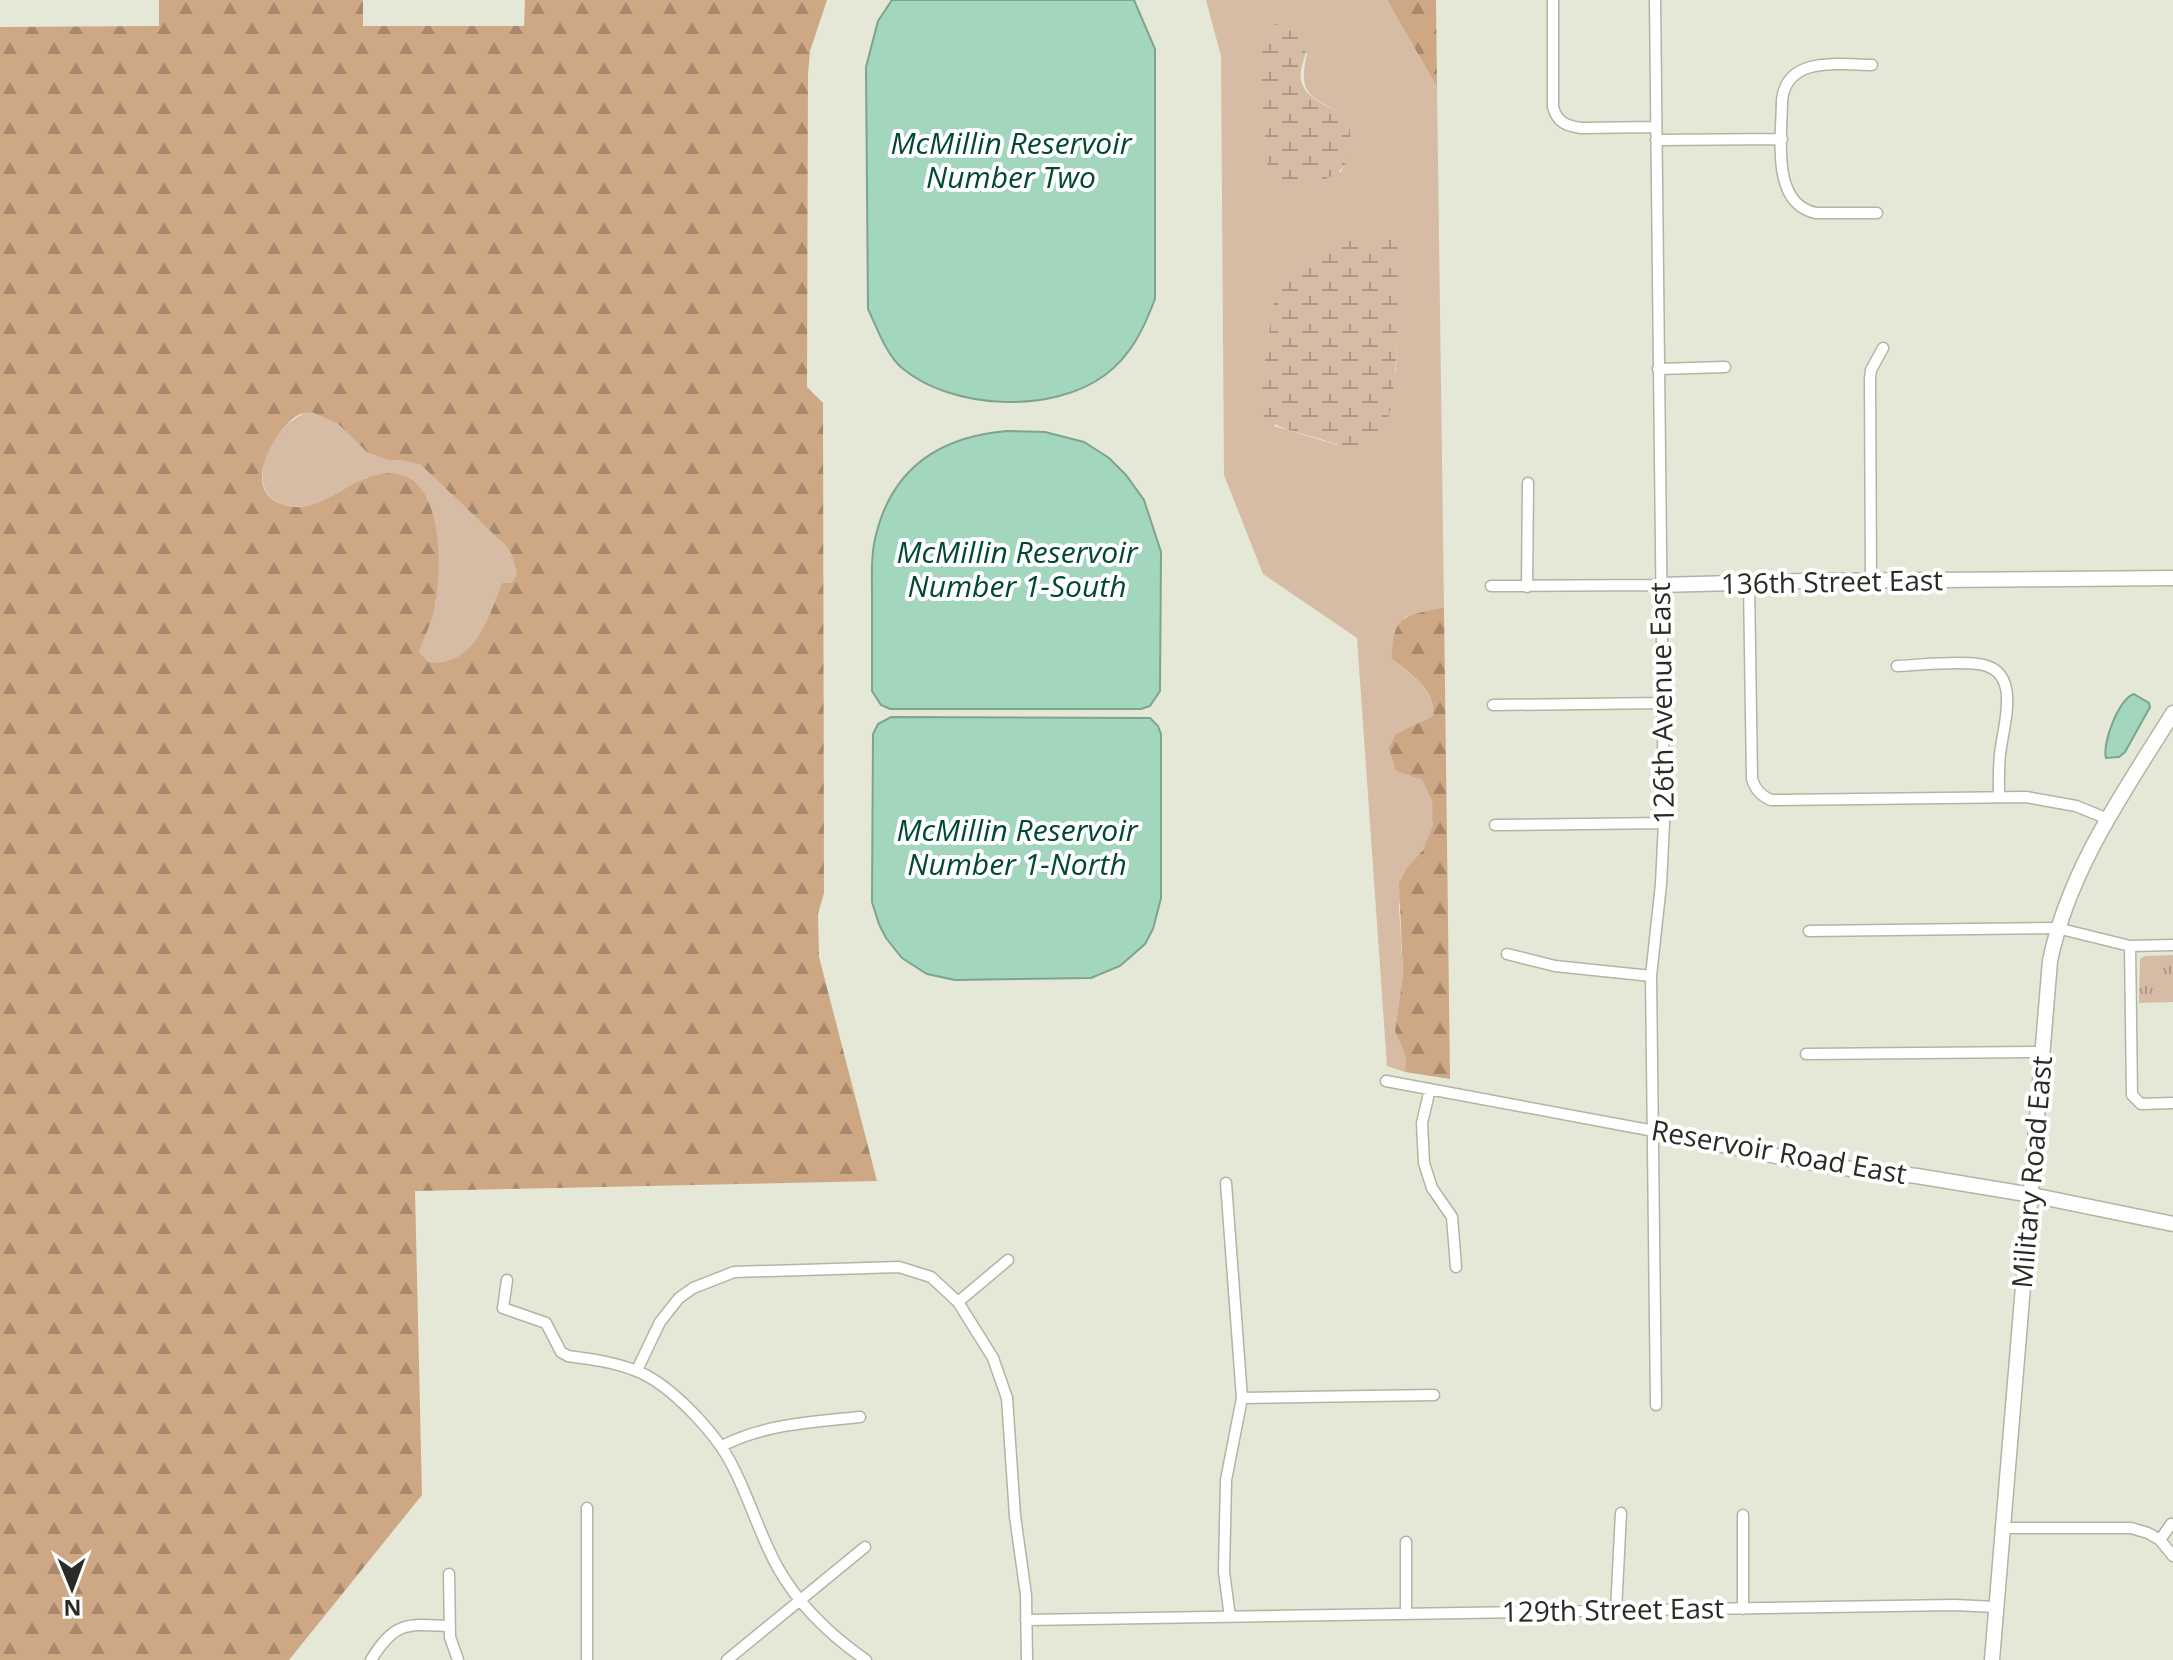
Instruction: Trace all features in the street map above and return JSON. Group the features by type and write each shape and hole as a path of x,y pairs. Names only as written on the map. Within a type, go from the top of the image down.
{"street":[{"path":"1553,0 1553,107 1559,120 1569,127 1581,128 1656,127"},
{"name":"126th Avenue East","path":"1655,0 1664,823 1651,976 1656,1405"},
{"path":"1872,65 1803,68 1789,78 1783,90 1782,139 1786,191 1794,203 1816,213 1877,213"},
{"path":"1656,140 1782,139"},
{"path":"1871,581 1870,378 1883,348"},
{"path":"1658,369 1725,367"},
{"path":"1527,587 1528,483"},
{"name":"136th Street East","path":"1491,586 2173,578"},
{"path":"1749,583 1752,779 1759,792 1771,800 1999,797 2053,801 2076,806 2108,819"},
{"path":"1897,666 1974,664 1998,673 2008,694 1999,763 1999,797"},
{"path":"1493,705 1663,703"},
{"name":"Military Road East","path":"1992,1660 2050,961 2057,928 2076,876 2173,713"},
{"path":"1495,825 1664,823"},
{"path":"1809,931 2057,928 2130,946 2173,945"},
{"path":"2130,946 2132,1095 2141,1104 2173,1103"},
{"path":"1507,954 1568,968 1651,976"},
{"path":"1806,1054 2042,1052"},
{"name":"Reservoir Road East","path":"1386,1081 1820,1164 2032,1195 2173,1224"},
{"path":"1430,1089 1422,1123 1424,1163 1432,1188 1452,1217 1456,1267"},
{"path":"1226,1183 1242,1398 1226,1480 1224,1572 1230,1617"},
{"path":"958,1302 1008,1260"},
{"path":"637,1370 660,1322 679,1298 693,1288 734,1272 899,1267 931,1277 958,1302 993,1358 1004,1387 1011,1433 1015,1516 1026,1595 1027,1660"},
{"path":"507,1280 503,1308 546,1323 561,1352 637,1370 693,1413 722,1446 771,1554 799,1599 833,1636 866,1660"},
{"path":"1242,1398 1434,1395"},
{"path":"722,1446 768,1428 860,1417"},
{"path":"587,1508 587,1660"},
{"path":"1616,1611 1621,1513"},
{"path":"1743,1515 1743,1609"},
{"path":"2160,1540 2171,1524"},
{"path":"2001,1528 2131,1528 2160,1540 2173,1556"},
{"path":"1406,1542 1406,1613"},
{"path":"727,1660 865,1547"},
{"path":"449,1574 449,1626 452,1647 458,1660"},
{"name":"129th Street East","path":"1026,1620 1955,1605 1996,1607"},
{"path":"371,1660 385,1638 403,1627 449,1626"}],"green space":[{"path":"159,0 363,0 363,26 524,26 525,0 827,0 810,51 808,75 807,387 823,403 824,893 818,914 819,957 877,1181 415,1191 422,1495 289,1660 0,1660 0,27 159,26","holes":["312,412 338,424 368,453 391,461 421,465 511,553 517,574 511,583 502,583 478,637 458,657 429,662 419,652 435,606 439,558 432,512 424,493 411,480 394,474 370,477 319,502 297,507 272,499 264,489 262,477 269,450 295,417"]},
{"path":"1206,0 1387,0 1437,87 1444,607 1405,617 1392,659 1426,690 1433,706 1433,716 1419,723 1396,771 1422,780 1432,801 1434,826 1423,850 1408,866 1399,906 1403,975 1395,1031 1406,1057 1405,1072 1387,1066 1357,638 1263,574 1224,475 1221,56","holes":["1276,24 1307,53 1304,79 1310,94 1346,116 1348,153 1340,173","1398,249 1396,371 1337,445 1274,426"]},
{"path":"1387,0 1436,0 1437,87"},
{"path":"1276,24 1302,40 1306,47 1301,69 1304,88 1317,101 1346,116 1351,136 1346,163 1338,172 1297,185 1280,186 1268,177 1258,42 1263,28"},
{"path":"1369,236 1391,236 1398,249 1397,350 1386,427 1378,441 1357,448 1284,429 1269,421 1258,407 1277,281 1320,252"},
{"path":"312,411 338,424 368,453 391,461 421,465 511,553 517,574 511,583 502,583 478,638 458,657 429,662 419,652 436,602 367,477 314,505 283,504 269,495 263,481 270,447 295,418"},
{"path":"1444,607 1450,1079 1405,1072 1406,1057 1395,1031 1403,975 1399,883 1408,866 1423,850 1433,826 1432,801 1422,780 1396,771 1389,748 1396,734 1433,716 1431,698 1426,690 1392,659 1398,625 1410,616"},
{"path":"2173,955 2173,1002 2139,1003 2140,959"}],"water":[{"name":"McMillin Reservoir Number Two","path":"892,0 1134,0 1155,49 1155,299 1141,331 1122,359 1105,375 1083,388 1031,401 974,399 923,382 896,362 882,340 868,309 866,67 878,21"},
{"name":"McMillin Reservoir Number 1-South","path":"1007,431 1045,432 1084,442 1109,458 1144,500 1161,552 1160,691 1150,706 1141,709 890,709 881,705 872,691 872,556 881,519 891,497 904,478 937,450 958,441"},
{"path":"2134,694 2149,703 2150,707 2125,752 2119,757 2106,758 2113,722 2123,704"},
{"name":"McMillin Reservoir Number 1-North","path":"891,717 1150,718 1161,734 1161,898 1153,929 1145,944 1120,966 1091,978 955,980 927,974 902,958 886,938 872,902 873,734 878,724"}]}
